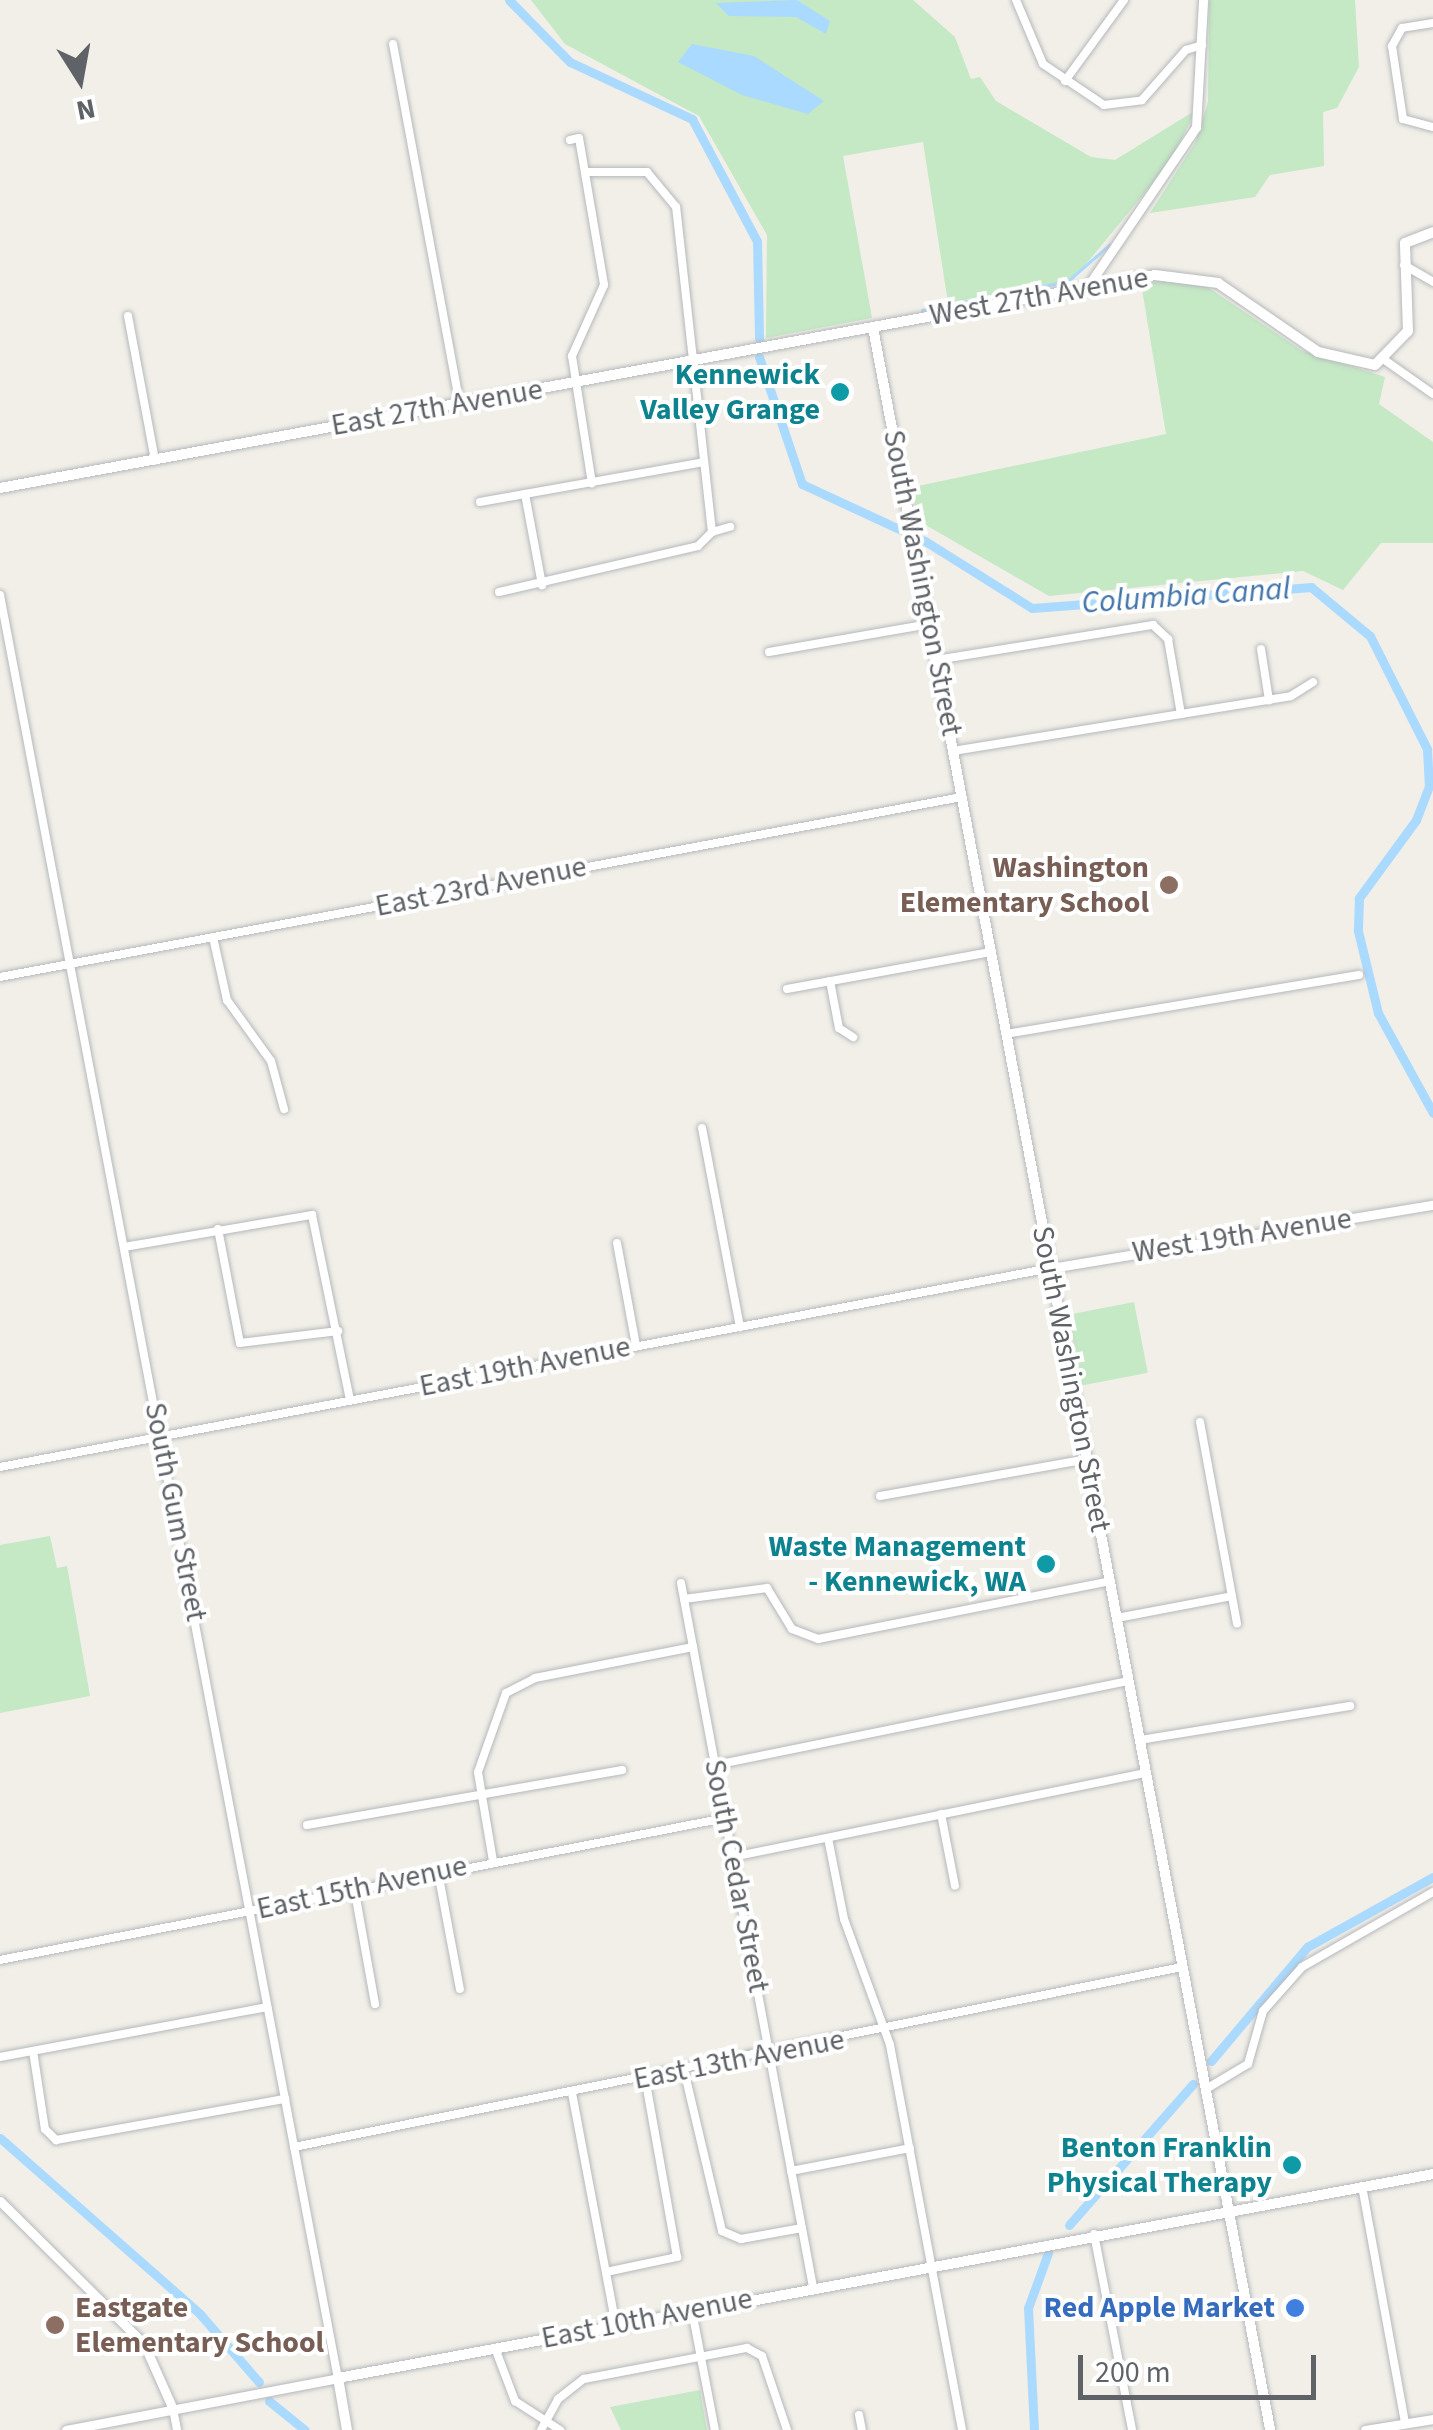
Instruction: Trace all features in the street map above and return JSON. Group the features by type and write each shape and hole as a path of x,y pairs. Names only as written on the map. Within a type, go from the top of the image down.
{"main road":[{"path":"1386,361 1410,324 1405,243 1433,232"},
{"name":"West 27th Avenue","path":"873,328 1155,275 1204,279 1318,352 1360,365 1386,361"},
{"name":"East 27th Avenue","path":"0,488 873,328"},
{"name":"South Washington Street","path":"873,328 1270,2430"},
{"name":"East 10th Avenue","path":"338,2378 1228,2208 1433,2174"},
{"name":"South Gum Street","path":"338,2378 347,2430"}],"street":[{"path":"1016,0 1038,56 1065,81 1104,105 1133,104 1186,50 1202,45"},
{"path":"1065,81 1124,0"},
{"path":"1088,286 1190,140 1202,100 1203,0"},
{"path":"1433,22 1394,35 1408,126 1433,127"},
{"path":"394,44 460,404"},
{"path":"570,140 579,138 604,285 575,345 574,383 592,483"},
{"path":"586,172 632,167 670,192 698,360 700,463 711,534"},
{"path":"1404,266 1433,282"},
{"path":"128,316 155,460"},
{"path":"1386,361 1433,394"},
{"path":"480,502 700,463"},
{"path":"525,494 542,584"},
{"path":"499,592 542,584 730,527"},
{"name":"South Gum Street","path":"0,595 338,2378"},
{"path":"770,652 930,624"},
{"path":"936,660 1076,632 1161,628 1181,714"},
{"path":"1261,649 1269,700"},
{"path":"953,751 1269,700 1313,682"},
{"name":"East 23rd Avenue","path":"0,977 962,797"},
{"path":"213,937 227,1000 272,1061 284,1109"},
{"path":"788,989 991,952"},
{"path":"1006,1034 1359,975"},
{"path":"830,981 839,1028 852,1037"},
{"path":"702,1128 740,1327"},
{"name":"West 19th Avenue","path":"1050,1268 1433,1204"},
{"path":"124,1248 312,1215 350,1400"},
{"path":"218,1229 244,1347 338,1332"},
{"path":"617,1243 636,1346"},
{"name":"East 19th Avenue","path":"0,1466 1050,1268"},
{"path":"1200,1422 1237,1624"},
{"path":"880,1496 1086,1459"},
{"path":"684,1600 774,1590 792,1629 812,1639 1110,1582"},
{"name":"South Cedar Street","path":"681,1583 813,2287"},
{"path":"1116,1618 1232,1596"},
{"path":"493,1862 480,1792 486,1738 502,1698 520,1683 693,1647"},
{"path":"715,1764 1128,1681"},
{"path":"1140,1740 1350,1706"},
{"path":"307,1824 622,1770"},
{"path":"732,1857 1146,1772"},
{"path":"941,1814 955,1886"},
{"name":"East 15th Avenue","path":"0,1960 354,1887 726,1818"},
{"path":"828,1838 844,1919 886,2030 962,2430"},
{"path":"438,1872 460,1989"},
{"path":"354,1887 374,2004"},
{"path":"1206,2089 1248,2064 1264,2011 1302,1968 1433,1892"},
{"name":"East 13th Avenue","path":"294,2146 770,2054 1182,1967"},
{"path":"0,2057 267,2008"},
{"path":"33,2051 50,2138 285,2099"},
{"path":"684,2070 727,2236 802,2228"},
{"path":"606,2272 676,2256 645,2078"},
{"path":"572,2093 616,2325"},
{"path":"791,2170 910,2148"},
{"path":"1362,2186 1406,2427"},
{"path":"0,2201 144,2344 173,2409 176,2430"},
{"path":"1094,2234 1132,2430"},
{"path":"692,2310 715,2430"},
{"path":"495,2348 509,2392 543,2426 560,2430"},
{"path":"543,2426 584,2379 756,2349 787,2430"},
{"name":"East 10th Avenue","path":"67,2430 338,2378"},
{"path":"859,2415 862,2430"},
{"path":"1365,2430 1406,2427 1433,2419"}],"green space":[{"path":"531,0 913,0 955,37 971,79 980,77 996,101 1091,157 1115,160 1196,110 1170,162 1073,280 948,303 923,142 843,156 872,318 766,338 767,235 699,116 565,44"},
{"path":"1209,0 1355,0 1359,67 1337,108 1323,112 1324,166 1270,175 1255,197 1150,213 1195,143 1208,102"},
{"path":"1167,281 1206,286 1301,350 1385,377 1379,404 1433,442 1433,543 1381,543 1343,590 1303,571 1049,596 917,520 913,487 1166,434 1141,283"},
{"path":"1134,1302 1148,1373 1082,1385 1068,1315"},
{"path":"50,1536 57,1568 67,1566 90,1696 0,1713 0,1545"},
{"path":"700,2390 707,2430 621,2430 610,2407"}],"water":[{"path":"797,0 830,21 826,34 796,17 729,16 716,3"},
{"path":"692,44 754,56 824,101 808,114 742,95 678,62"}],"waterway":[{"name":"Columbia Canal","path":"509,0 570,62 692,119 757,241 759,339"},
{"path":"922,310 1068,281 1109,245"},
{"name":"Columbia Canal","path":"759,357 802,484 925,541 1032,608 1311,587 1370,636 1427,749 1429,786 1416,820 1359,898 1358,931 1378,1013 1433,1113"},
{"name":"Columbia Canal","path":"1211,2061 1307,1947 1433,1877"},
{"name":"Columbia Canal","path":"1069,2225 1193,2084"},
{"path":"0,2138 200,2314 259,2382"},
{"name":"Columbia Canal","path":"1034,2430 1028,2308 1048,2253"},
{"path":"269,2401 305,2430"}],"place":[{"name":"Kennewick Valley Grange","path":"840,392"},
{"name":"Washington Elementary School","path":"1169,885"},
{"name":"Waste Management - Kennewick, WA","path":"1046,1564"},
{"name":"Benton Franklin Physical Therapy","path":"1292,2165"},
{"name":"Red Apple Market","path":"1295,2308"},
{"name":"Eastgate Elementary School","path":"55,2325"}]}
